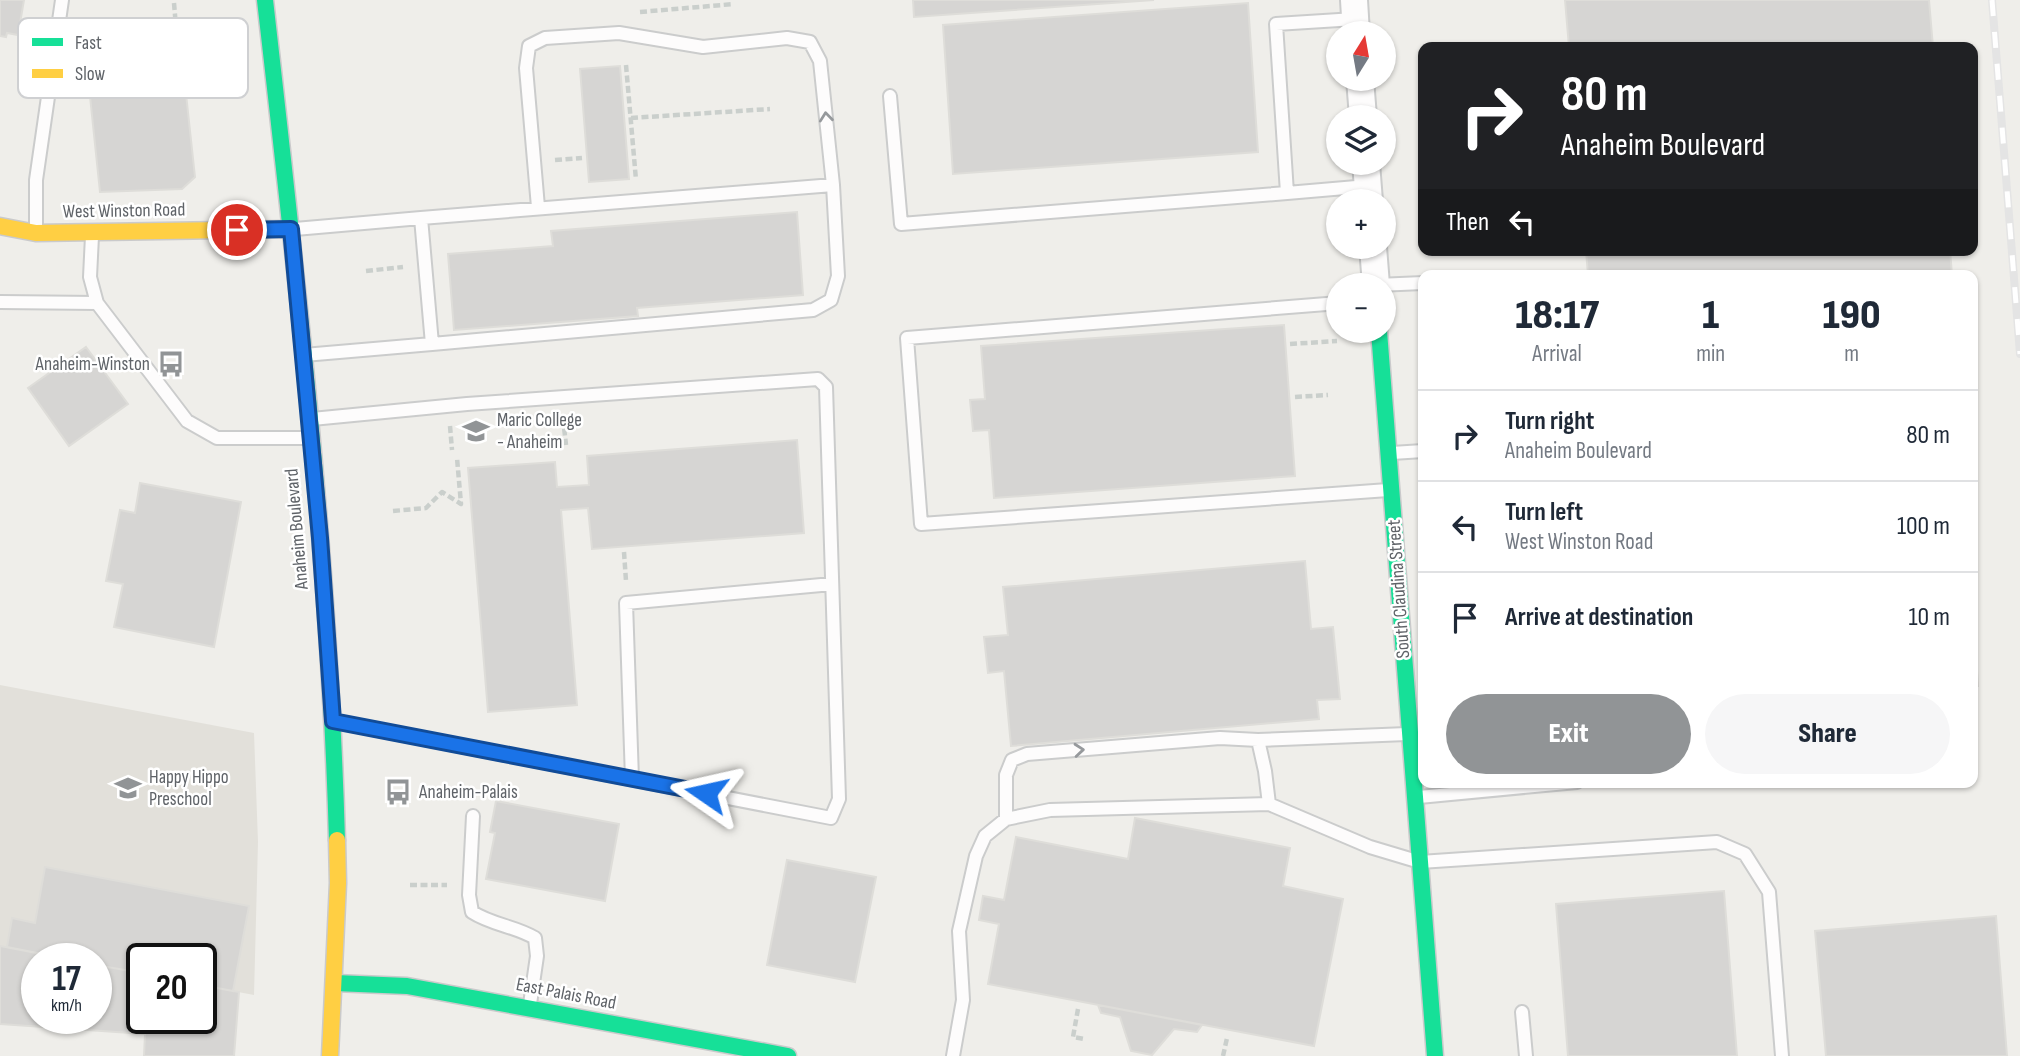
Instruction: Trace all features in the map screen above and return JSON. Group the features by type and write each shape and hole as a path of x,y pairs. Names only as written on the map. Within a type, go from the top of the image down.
{"street":[{"name":"Anaheim Boulevard","path":"265,0 311,438 333,721 338,883 330,1056"},
{"name":"West Winston Road","path":"0,226 36,233 291,229"},
{"name":"South Claudina Street","path":"1380,343 1435,1056"},
{"name":"East Palais Road","path":"335,983 407,986 529,1008 723,1050 788,1056"}],"lane":[{"path":"59,18 62,0"},
{"path":"1287,193 1276,24 1355,18"},
{"path":"303,356 813,310 831,300 838,276 833,185 820,61 810,42 787,38 703,47 619,33 545,38 529,46 526,68 538,208"},
{"path":"890,96 901,224 1287,193 1368,183"},
{"path":"36,233 36,180 48,98"},
{"path":"291,229 833,185"},
{"path":"421,218 432,344"},
{"path":"92,233 90,277 97,303 187,422 217,438 311,438"},
{"path":"1396,284 1418,283"},
{"path":"0,303 97,303"},
{"path":"1326,304 907,338 921,524 1391,490"},
{"path":"309,419 467,404 818,379 827,387 839,799 831,818 333,721"},
{"path":"1389,454 1418,451"},
{"path":"632,779 626,603 832,584"},
{"path":"1006,819 1006,775 1012,760 1027,754 1220,738 1314,739 1410,734"},
{"path":"1258,740 1269,804"},
{"path":"1416,798 1500,788"},
{"path":"953,1056 963,1000 960,931 976,856 985,836 1006,819 1050,810 1269,804 1370,848 1420,862 1717,842 1745,855 1769,892 1782,1056"},
{"path":"473,816 469,895 472,912 486,921 519,929 535,938 537,956 529,1008"},
{"path":"1522,1012 1525,1056"}],"path":[{"path":"173,3 175,18"},
{"path":"634,12 734,4"},
{"path":"626,65 636,182 626,182"},
{"path":"631,118 769,109"},
{"path":"551,161 582,158"},
{"path":"366,271 406,267"},
{"path":"1290,344 1326,342"},
{"path":"1295,397 1328,394"},
{"path":"563,417 566,445"},
{"path":"450,424 452,450"},
{"path":"393,511 426,508 442,492 461,504 457,458"},
{"path":"616,583 626,582 624,552"},
{"path":"410,886 426,885"},
{"path":"1078,1009 1073,1037 1084,1039"},
{"path":"1223,1056 1227,1038"}],"shaded area":[{"name":"Happy Hippo Preschool","path":"0,685 254,733 258,842 254,995 217,988 217,943 126,943 126,959 112,959 112,943 21,943 21,950 0,946"}],"building":[{"path":"0,0 24,0 21,18 18,18 18,35 7,33 6,37 0,36"},
{"path":"913,0 1154,0 914,17"},
{"path":"1565,0 1929,0 1933,42 1569,42"},
{"path":"1248,3 1258,152 953,174 943,25"},
{"path":"620,66 629,179 589,182 580,69"},
{"path":"90,98 186,98 195,177 182,189 100,192"},
{"path":"797,212 803,295 637,308 638,316 454,330 448,254 553,246 551,231"},
{"path":"1586,256 1950,256 1952,270 1588,270"},
{"path":"1284,325 1295,476 994,498 989,430 973,431 970,400 985,399 981,346"},
{"path":"86,347 128,404 69,446 28,388"},
{"path":"797,440 804,533 592,549 588,508 561,510 577,705 488,712 468,468 555,462 557,487 589,485 587,456"},
{"path":"140,483 241,502 214,647 114,627 123,584 106,581 120,510 135,513"},
{"path":"1305,561 1311,629 1333,627 1340,699 1317,700 1319,719 1011,746 1004,671 988,673 984,637 1008,635 1003,587"},
{"path":"496,801 619,824 605,901 486,879 495,833 490,832"},
{"path":"1135,818 1290,848 1283,886 1343,899 1314,1046 988,984 999,924 979,920 983,896 1004,900 1016,837 1128,859"},
{"path":"787,860 876,877 855,982 767,965"},
{"path":"45,867 249,906 233,991 217,988 217,943 126,943 126,970 112,968 112,943 21,943 21,950 7,947 12,918 35,923"},
{"path":"1724,891 1737,1056 1568,1056 1556,904"},
{"path":"1996,916 2007,1056 1826,1056 1815,931"},
{"path":"0,946 21,950 21,1025 0,1024"},
{"path":"112,968 126,970 126,1033 112,1032"},
{"path":"217,988 239,992 234,1056 144,1056 145,1034 217,1034"},
{"path":"1098,1005 1202,1025 1197,1032 1174,1029 1152,1055 1131,1051 1120,1017 1101,1013"}],"railway":[{"path":"1992,0 2020,354"}],"traffic: fast":[{"path":"265,0 310,419 327,629 337,840"},
{"path":"1380,343 1435,1056"},
{"path":"335,983 407,986 788,1056"}],"traffic: slow":[{"path":"0,226 36,233 291,229"},
{"path":"330,1056 338,883 337,840"}],"place":[{"name":"Anaheim-Winston","path":"171,364"},
{"name":"Maric College - Anaheim","path":"476,431"},
{"name":"Happy Hippo Preschool","path":"128,788"},
{"name":"Anaheim-Palais","path":"398,792"}],"route":[{"path":"237,230 291,229 320,538 333,721 706,793"}]}
